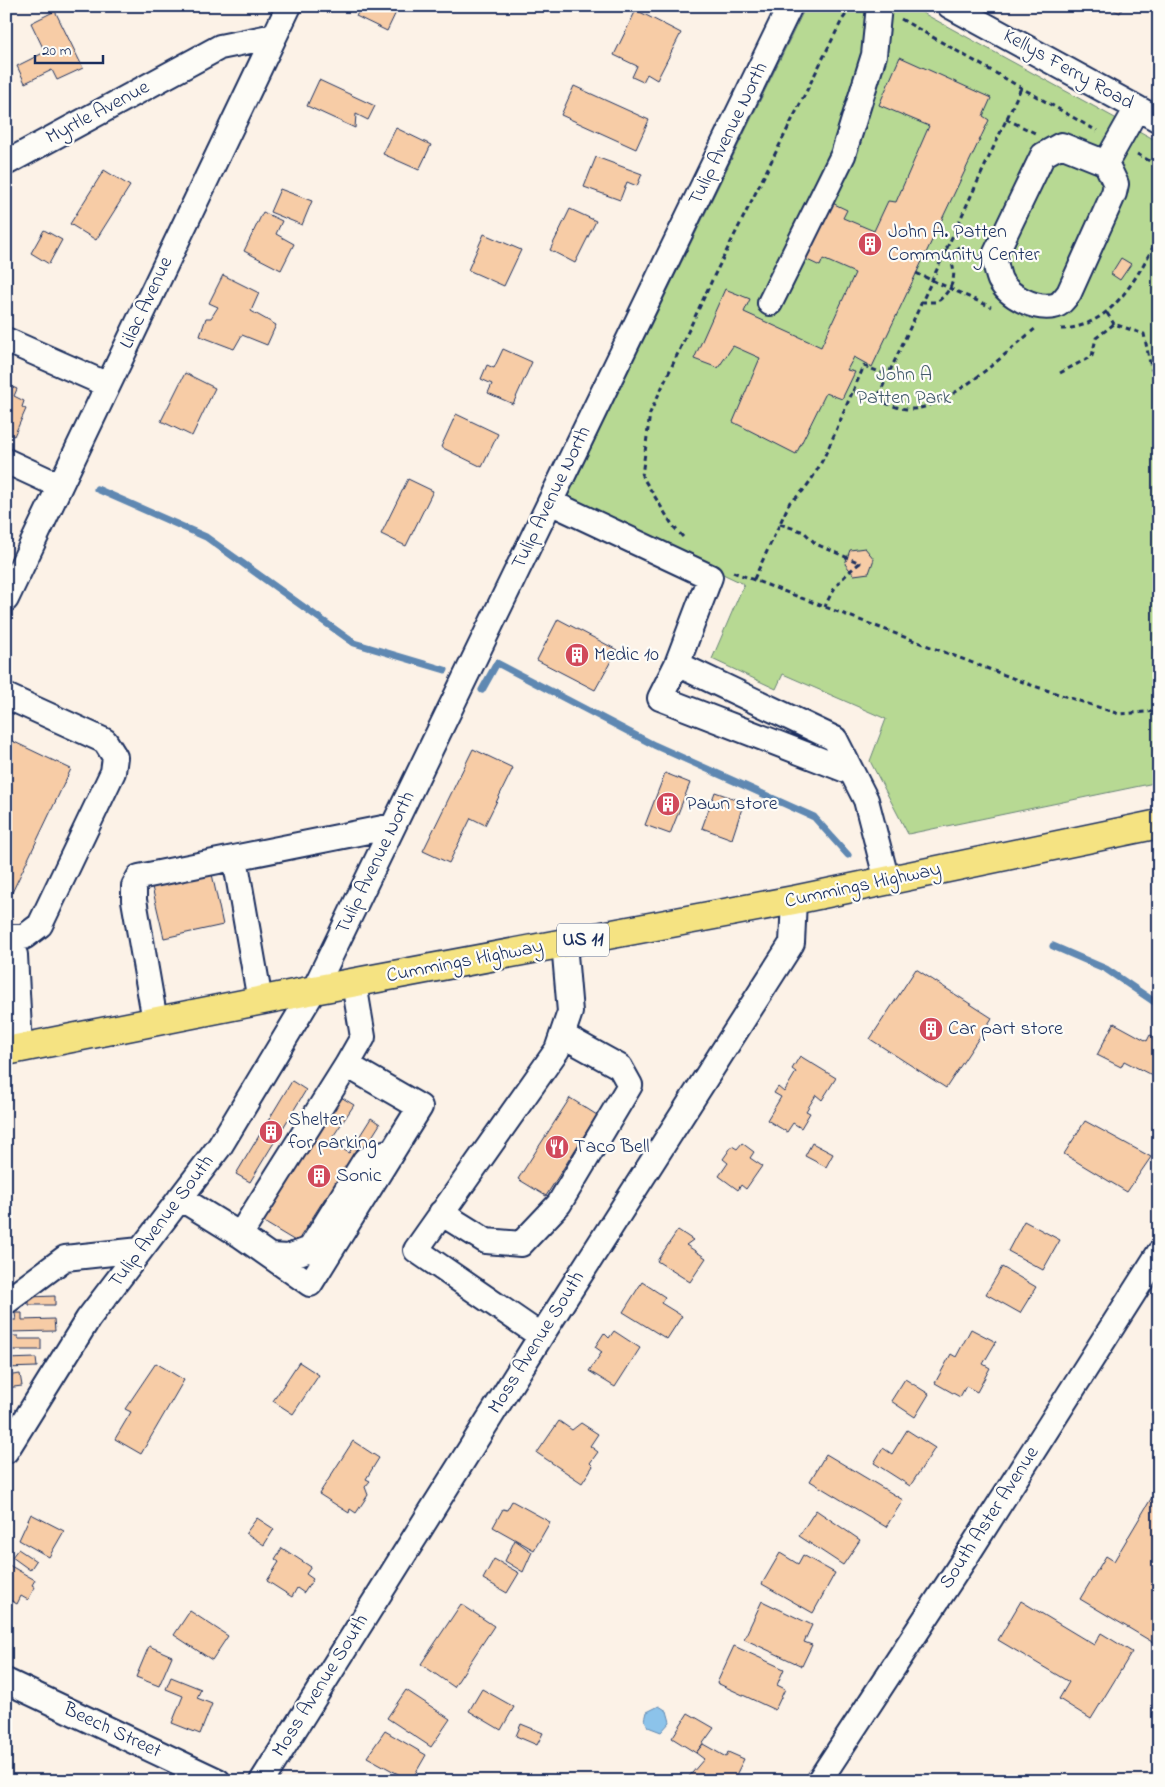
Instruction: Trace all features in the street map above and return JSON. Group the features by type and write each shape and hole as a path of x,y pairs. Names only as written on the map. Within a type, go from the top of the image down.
{"main road":[{"name":"Cummings Highway","path":"13,1049 314,990 794,900 1159,824"}],"street":[{"name":"Lilac Avenue","path":"6,599 289,6"},
{"name":"Tulip Avenue North","path":"314,990 790,6"},
{"name":"Kellys Ferry Road","path":"950,6 1159,120"},
{"path":"770,302 843,155 874,55 879,7"},
{"name":"Myrtle Avenue","path":"6,163 220,47 274,36"},
{"path":"1106,163 1119,143 1137,108"},
{"path":"1061,145 1106,163 1116,184 1114,193 1069,294 1054,306 1032,304 1013,296 1000,280 994,257 1043,155 1061,145"},
{"path":"6,340 108,386"},
{"path":"6,461 60,486"},
{"path":"550,502 710,577 678,664 660,698 851,772"},
{"path":"678,664 835,739 866,800 887,881"},
{"path":"6,696 105,741 115,757 113,772 40,925 13,947 13,1049"},
{"path":"156,1021 134,886 139,878 393,826"},
{"path":"235,858 260,1001"},
{"name":"Moss Avenue South","path":"262,1781 541,1336 792,944 794,900"},
{"path":"541,1336 416,1250 557,1050 570,1012 564,943"},
{"path":"240,1234 348,1065 363,1037 354,983"},
{"name":"Tulip Avenue South","path":"6,1450 88,1319 220,1146 314,990"},
{"path":"442,1213 486,1241 521,1244 559,1204 630,1085 620,1067 562,1036"},
{"path":"180,1198 240,1234 310,1284 420,1107 348,1065"},
{"path":"270,1256 288,1257 310,1249 365,1160 393,1150"},
{"path":"6,1302 65,1258 140,1250"},
{"name":"South Aster Avenue","path":"819,1781 969,1552 1159,1253"},
{"name":"Beech Street","path":"6,1682 218,1781"}],"path":[{"path":"684,538 673,526 642,476 650,413 732,241 842,20 852,6"},
{"path":"879,7 1159,166"},
{"path":"877,399 1020,88"},
{"path":"1054,330 1069,329 1091,323 1107,313 1129,286 1159,236"},
{"path":"1153,248 1159,248"},
{"path":"921,302 937,302 949,288 955,272 953,261 945,249"},
{"path":"916,274 992,308"},
{"path":"1107,313 1114,324 1144,334 1151,368 1159,382"},
{"path":"1060,373 1092,356 1096,338 1114,324"},
{"path":"853,391 895,407 907,409 935,405 953,395 1037,327 1032,326"},
{"path":"754,580 790,502 800,495 812,480 864,366 888,375"},
{"path":"780,524 804,532 816,544 860,563 843,576 832,590 826,607"},
{"path":"728,570 1031,685 1120,714 1159,711"}],"green space":[{"name":"John A Patten Park","path":"806,6 910,6 1159,142 1159,782 908,834 870,761 886,719 783,674 776,689 712,659 744,584 566,500"}],"water":[{"path":"659,1706 667,1711 670,1722 661,1732 648,1727 645,1720 647,1712"}],"building":[{"path":"357,6 399,6 387,31 356,16 361,8"},
{"path":"1106,6 1123,6 1120,13"},
{"path":"636,10 681,33 657,80 647,74 643,82 632,77 637,66 614,55"},
{"path":"55,11 83,68 57,80 52,70 25,83 17,66 45,52 31,23"},
{"name":"John A. Patten Community Center","path":"900,57 991,98 983,116 989,120 872,367 854,357 847,370 855,372 842,399 826,393 796,454 733,422 760,358 733,346 718,368 694,359 725,289 750,299 744,312 821,347 855,273 823,259 820,266 803,258 830,202 847,210 843,218 874,231 888,201 896,202 929,126 879,105"},
{"path":"319,80 375,106 368,120 356,114 355,128 307,106"},
{"path":"574,86 649,120 636,149 561,115"},
{"path":"396,128 431,145 419,170 383,154"},
{"path":"596,157 642,174 637,186 627,182 620,200 584,187"},
{"path":"104,170 130,186 96,240 70,224"},
{"path":"280,189 312,201 302,225 270,212"},
{"path":"570,209 596,221 575,263 550,250"},
{"path":"263,212 282,221 276,234 294,244 281,270 244,251"},
{"path":"44,230 62,240 49,264 31,253"},
{"path":"484,234 521,250 504,286 468,270"},
{"path":"1121,258 1131,264 1120,280 1111,274"},
{"path":"223,275 259,293 251,311 276,325 267,345 242,335 234,349 200,336 206,318 211,318 218,307 209,303"},
{"path":"503,349 532,362 513,404 488,393 492,384 481,379 487,365 494,368"},
{"path":"185,373 215,388 192,436 161,421"},
{"path":"6,384 17,389 14,396 24,401 22,407 26,409 14,436 8,433 6,436"},
{"path":"456,414 498,434 482,467 441,447"},
{"path":"408,479 433,491 406,546 381,534"},
{"path":"865,548 874,559 869,573 854,575 845,564 850,550"},
{"name":"Medic 10","path":"558,619 617,650 595,690 537,660"},
{"path":"6,738 71,769 8,901 6,900"},
{"path":"473,749 513,768 485,825 471,818 449,863 423,851"},
{"name":"Pawn store","path":"665,773 690,783 670,834 645,825"},
{"path":"715,792 744,802 732,839 702,828"},
{"path":"212,874 223,925 164,938 152,887"},
{"name":"Car part store","path":"916,969 992,1018 946,1088 870,1039"},
{"path":"1114,1023 1147,1041 1150,1035 1159,1039 1159,1079 1124,1061 1121,1067 1097,1055"},
{"path":"800,1056 836,1078 822,1100 816,1095 806,1111 810,1113 801,1128 793,1123 787,1132 767,1120 781,1097 774,1093 778,1087 784,1092 796,1072 792,1069"},
{"name":"Shelter for parking","path":"292,1081 306,1090 250,1182 236,1174"},
{"name":"Sonic","path":"341,1097 354,1105 330,1141 349,1153 371,1118 380,1124 331,1202 325,1198 297,1242 262,1221"},
{"name":"Taco Bell","path":"570,1098 597,1115 546,1196 518,1179"},
{"path":"1085,1121 1151,1157 1127,1192 1064,1154"},
{"path":"742,1143 754,1152 750,1158 762,1166 746,1189 741,1185 738,1190 719,1176 728,1163 723,1159 732,1146 737,1149"},
{"path":"812,1143 833,1154 826,1167 805,1156"},
{"path":"1024,1221 1060,1240 1043,1270 1008,1251"},
{"path":"678,1230 693,1240 686,1245 706,1258 690,1282 657,1261"},
{"path":"1002,1267 1036,1287 1020,1313 986,1294"},
{"path":"642,1282 665,1297 661,1303 682,1316 667,1339 623,1312"},
{"path":"55,1296 55,1305 29,1305 29,1297"},
{"path":"15,1313 22,1313 22,1320 54,1319 55,1331 8,1332 7,1320 16,1320"},
{"path":"971,1329 996,1342 983,1364 990,1368 977,1392 966,1386 960,1397 935,1383 951,1354 956,1357"},
{"path":"614,1331 640,1348 615,1387 589,1371 602,1352 595,1347 604,1333 609,1338"},
{"path":"11,1336 18,1336 18,1339 41,1339 41,1350 6,1350 6,1341 11,1341"},
{"path":"36,1358 37,1367 6,1368 6,1359"},
{"path":"299,1362 319,1375 293,1414 273,1401"},
{"path":"156,1363 184,1380 141,1454 115,1439 131,1412 125,1409"},
{"path":"20,1374 22,1386 6,1388 6,1376"},
{"path":"905,1379 929,1394 915,1417 891,1401"},
{"path":"1159,1402 1159,1418 1152,1415"},
{"path":"559,1421 572,1430 581,1423 598,1434 590,1446 598,1452 590,1463 593,1466 582,1483 537,1453"},
{"path":"907,1430 935,1448 910,1486 874,1463 883,1448 892,1454"},
{"path":"353,1441 379,1458 366,1479 370,1481 365,1487 368,1495 356,1513 350,1509 349,1513 319,1494"},
{"path":"826,1454 903,1500 886,1527 810,1481"},
{"path":"1158,1487 1159,1646 1080,1599 1106,1556 1114,1561"},
{"path":"512,1501 550,1522 534,1550 493,1527 503,1509 507,1510"},
{"path":"816,1510 860,1540 843,1565 799,1536"},
{"path":"31,1514 64,1531 49,1557 19,1540"},
{"path":"257,1518 274,1529 264,1545 246,1533"},
{"path":"515,1540 532,1552 523,1572 505,1561"},
{"path":"282,1548 311,1567 306,1574 313,1579 304,1593 297,1588 292,1597 267,1581 279,1562 275,1559"},
{"path":"18,1549 36,1561 30,1570 12,1557"},
{"path":"780,1553 798,1564 803,1555 835,1573 813,1613 762,1584"},
{"path":"494,1559 519,1573 507,1593 483,1579"},
{"path":"9,1565 35,1580 32,1585 35,1587 28,1600 21,1596 17,1604 6,1598 6,1569"},
{"path":"762,1601 812,1625 804,1642 812,1645 802,1666 744,1639"},
{"path":"1021,1601 1094,1645 1101,1633 1132,1652 1091,1719 1059,1699 1069,1682 998,1640"},
{"path":"461,1604 494,1626 454,1687 421,1664"},
{"path":"190,1611 228,1636 212,1660 174,1635"},
{"path":"149,1646 172,1656 159,1686 136,1677"},
{"path":"734,1646 784,1669 777,1685 785,1689 775,1710 717,1683"},
{"path":"171,1677 201,1689 197,1698 212,1704 200,1734 172,1723 183,1696 166,1689"},
{"path":"482,1689 514,1707 501,1730 469,1711"},
{"path":"406,1690 450,1719 431,1747 387,1718"},
{"path":"688,1713 714,1728 696,1753 672,1738"},
{"path":"521,1724 543,1733 537,1745 516,1736"},
{"path":"385,1731 426,1755 411,1781 367,1757"},
{"path":"703,1744 726,1757 728,1752 744,1759 735,1777 741,1781 686,1780 704,1759 696,1753"}],"waterway":[{"path":"97,489 206,537 354,643 445,670"},
{"path":"482,690 497,663 654,745 814,817 848,855"},
{"path":"1053,946 1106,969 1159,1005"}],"place":[{"name":"John A. Patten Community Center","path":"870,244"},
{"name":"Medic 10","path":"577,655"},
{"name":"Pawn store","path":"668,804"},
{"name":"Car part store","path":"931,1029"},
{"name":"Shelter for parking","path":"271,1132"},
{"name":"Taco Bell","path":"557,1147"},
{"name":"Sonic","path":"319,1176"}]}
